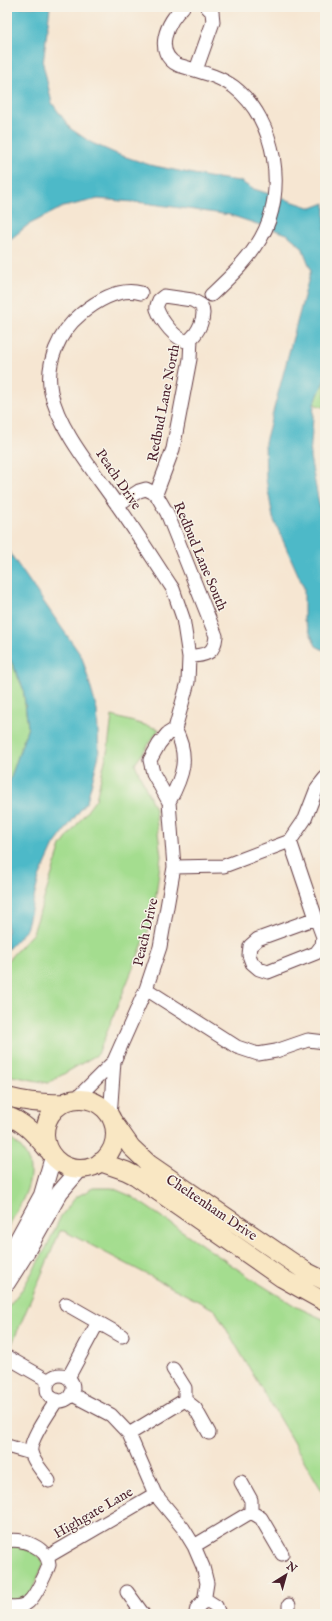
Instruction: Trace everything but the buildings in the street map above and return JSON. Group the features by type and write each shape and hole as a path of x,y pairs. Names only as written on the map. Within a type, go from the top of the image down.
{"main road":[{"path":"7,1097 24,1101 85,1100 94,1102 105,1110 111,1119 115,1130 114,1141 108,1155 100,1162 91,1167 80,1169 68,1167 60,1163 51,1155 20,1121 7,1116"},
{"path":"51,1155 45,1138 46,1124 53,1112 70,1101"},
{"name":"Cheltenham Drive","path":"111,1119 131,1147 149,1164 295,1264 325,1281"},
{"name":"Cheltenham Drive","path":"100,1162 136,1176 282,1278 325,1302"}],"street":[{"name":"Peach Drive","path":"111,1119 114,1062 146,989 160,947 174,867 168,802 153,773 150,760 159,744 167,734 175,729 188,682 189,657 183,618 174,589 72,438 56,411 50,392 50,372 57,345 63,334 77,317 110,295 128,291 142,293 150,291 199,306 199,297 211,295 248,257 266,228 272,206 275,174 271,147 264,126 253,107 233,86 214,76 174,63 168,58 165,53 165,38 175,15 183,7"},
{"path":"196,70 212,22 212,12 207,7"},
{"path":"142,293 144,298 157,309 175,335 184,340 191,339 200,325 199,306"},
{"path":"157,309 159,300 164,296"},
{"name":"Redbud Lane North","path":"156,494 166,471 173,449 189,365 191,339"},
{"name":"Redbud Lane South","path":"117,504 142,489 150,490 156,494 167,513 216,636 214,647 211,651 207,654 189,657"},
{"path":"168,802 182,773 184,761 181,743 175,729"},
{"path":"174,867 224,866 290,841 305,819 317,788 325,778"},
{"path":"290,841 323,937 322,945 316,953 268,972 259,969 252,963 249,956 250,946 258,939 316,918"},
{"path":"146,989 237,1047 258,1054 276,1051 308,1040 325,1042"},
{"name":"Peach Drive","path":"70,1101 114,1062"},
{"path":"7,1259 42,1195 51,1155"},
{"path":"7,1283 58,1196 80,1169"},
{"path":"66,1304 122,1336"},
{"path":"68,1378 98,1322"},
{"path":"7,1357 49,1381"},
{"path":"173,1369 185,1388 185,1400"},
{"path":"56,1376 64,1376 68,1378 73,1388 71,1394 66,1399 57,1400 49,1394 47,1387 49,1381 56,1376"},
{"path":"71,1394 111,1415 128,1434 155,1494 183,1528 194,1546 203,1567 207,1583 204,1602"},
{"path":"49,1481 31,1453 31,1447 33,1440 57,1400"},
{"path":"185,1400 195,1408 209,1433"},
{"path":"128,1434 185,1400"},
{"path":"7,1446 31,1453"},
{"path":"241,1482 251,1500 251,1512"},
{"name":"Highgate Lane","path":"47,1557 155,1494"},
{"path":"194,1546 251,1512"},
{"path":"251,1512 261,1518 282,1554"},
{"name":"Highgate Lane","path":"7,1541 17,1540 43,1551 47,1557 49,1565 34,1597 29,1602 17,1608 7,1606"},
{"path":"127,1592 143,1614"},
{"path":"196,1614 198,1606 204,1602 213,1603 219,1614"}],"green space":[{"path":"325,379 325,408 314,404"},
{"path":"7,652 23,688 28,727 7,789"},
{"path":"112,716 159,729 135,764 155,809 161,856 153,919 98,1054 48,1083 7,1075 7,961 33,933 61,846 96,799 108,748"},
{"path":"7,1137 20,1147 27,1158 30,1169 26,1193 7,1229"},
{"path":"93,1188 112,1188 131,1196 252,1279 297,1307 325,1320 325,1496 215,1310 64,1231 60,1231 12,1344 7,1341 7,1308 23,1288 46,1248 61,1216 76,1197"},
{"path":"13,1545 33,1552 44,1563 32,1591 21,1601 7,1602 7,1569 9,1563 7,1562 7,1546"}],"water":[{"path":"7,7 50,7 43,64 52,103 71,129 92,143 117,154 150,165 208,177 240,181 251,188 312,208 325,203 325,379 314,404 310,457 325,534 325,651 316,646 304,620 304,588 273,518 266,479 265,442 311,270 302,247 287,234 230,215 145,203 98,199 63,207 28,225 7,242"},
{"path":"7,549 82,657 97,710 99,755 87,801 54,845 39,878 26,930 7,950 7,789 28,727 23,688 7,652"}]}
